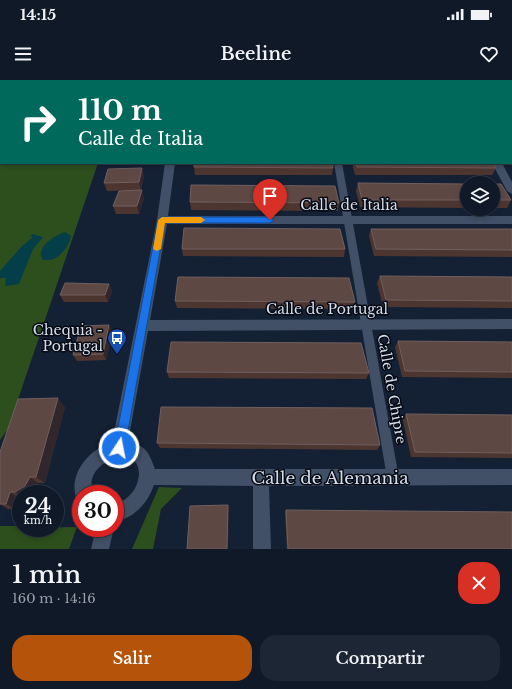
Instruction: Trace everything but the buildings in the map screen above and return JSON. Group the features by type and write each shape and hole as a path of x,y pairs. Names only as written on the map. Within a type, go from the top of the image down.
{"street":[{"path":"119,448 162,220 170,164"},
{"name":"Calle de Chipre","path":"338,164 393,478"},
{"path":"498,164 512,191"},
{"name":"Calle de Italia","path":"162,220 512,220"},
{"name":"Calle de Portugal","path":"142,326 512,324"},
{"path":"82,485 90,464 104,453 119,448 128,449 136,453 142,459 146,467 147,477 145,488 139,498 130,507 124,509"},
{"name":"Calle de Alemania","path":"147,477 512,477"},
{"path":"261,478 262,549"},
{"path":"100,549 103,537"}],"green space":[{"path":"0,164 98,164 8,429 0,440"},
{"path":"159,487 182,488 161,509 153,549 132,549"},
{"path":"0,526 12,526 12,537 64,537 64,527 72,527 72,537 73,537 69,549 0,549"}],"shaded area":[{"path":"65,232 71,236 70,241 61,254 52,260 42,259 41,255 44,246 56,236"},
{"path":"32,234 43,237 33,249 19,284 5,286 6,278 0,278 0,271 22,246 33,237 30,236"}],"slow traffic":[{"path":"157,249 162,220 201,220"}],"place":[{"name":"Chequia - Portugal","path":"117,355"}],"route":[{"path":"119,448 162,220 270,220"}]}
